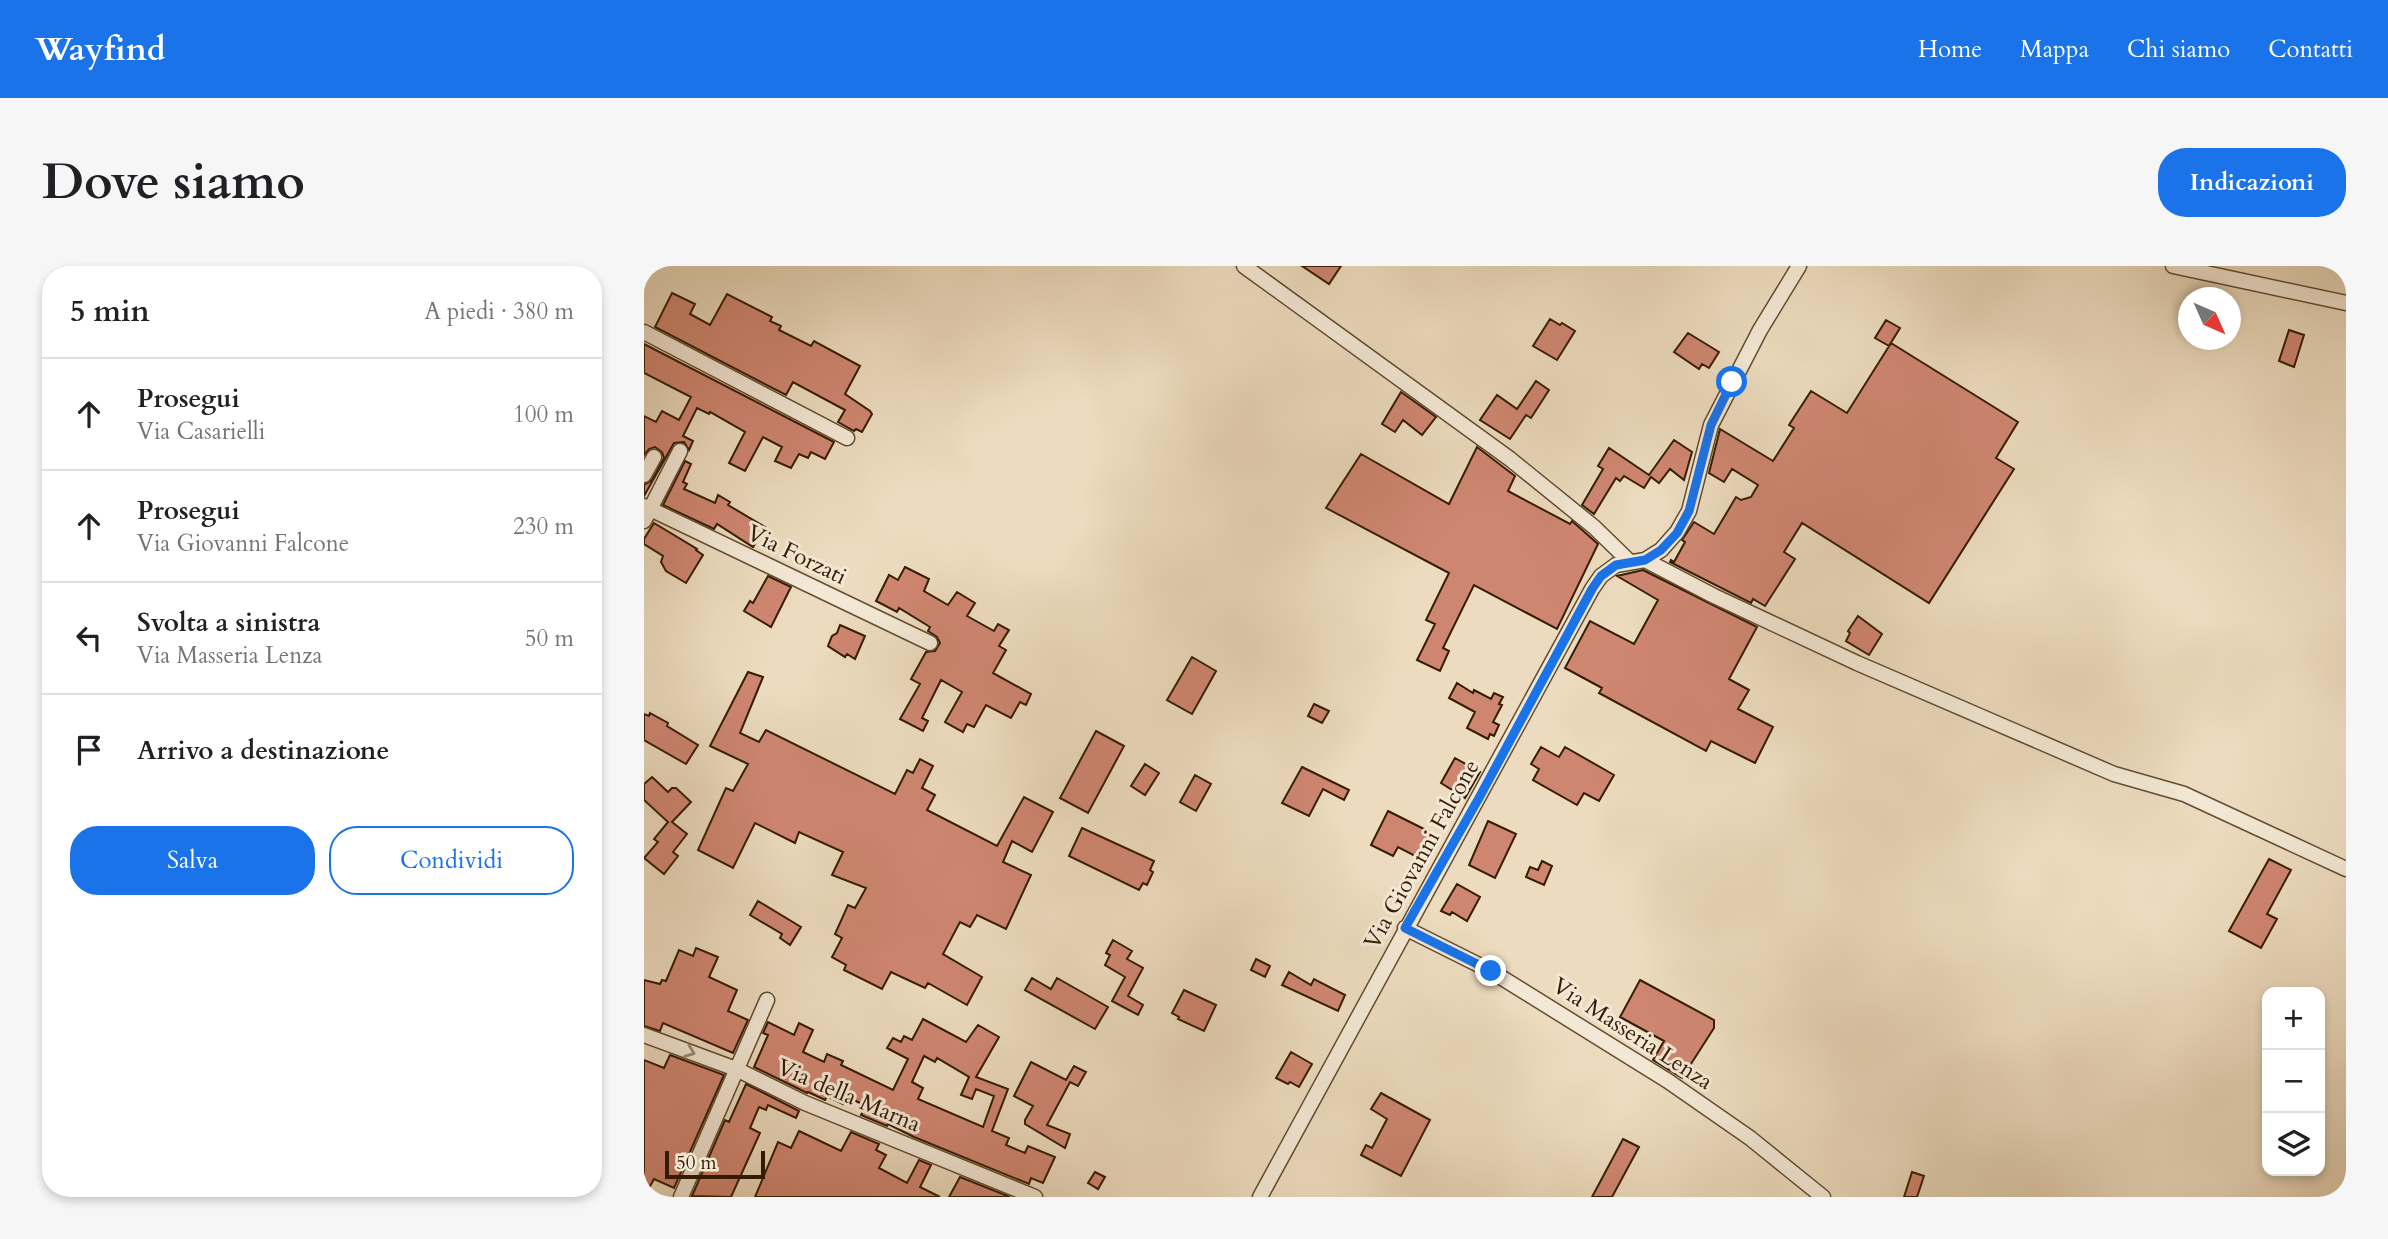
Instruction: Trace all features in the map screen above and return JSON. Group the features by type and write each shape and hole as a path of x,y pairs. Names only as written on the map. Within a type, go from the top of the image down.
{"street":[{"path":"1244,266 1510,459 1618,548 1638,561 1857,663 2114,774 2184,794 2346,869"},
{"name":"Via Giovanni Falcone","path":"1260,1197 1592,589 1601,576 1616,565 1638,561 1661,550 1677,533 1689,511 1711,425 1760,330 1799,266"},
{"path":"2173,266 2346,303"},
{"path":"644,332 848,438"},
{"path":"646,512 680,451"},
{"path":"644,475 654,457"},
{"name":"Via Forzati","path":"646,512 930,643"},
{"name":"Via Masseria Lenza","path":"1405,928 1491,971 1668,1081 1750,1138 1823,1197"},
{"path":"681,1197 767,1000"},
{"name":"Via della Marna","path":"644,1035 736,1069 805,1103 1035,1197"}],"building":[{"path":"1302,266 1341,266 1329,284"},
{"path":"672,293 695,304 690,314 710,325 727,294 772,317 770,321 781,326 779,330 811,346 814,341 860,366 845,394 872,414 862,432 856,429 854,431 838,422 845,410 793,382 786,395 655,327"},
{"path":"1550,319 1575,331 1557,360 1533,346"},
{"path":"1886,320 1900,328 1889,346 1875,338"},
{"path":"2289,330 2304,335 2294,367 2279,361"},
{"path":"1688,333 1719,352 1709,368 1702,364 1699,369 1674,352"},
{"path":"1891,343 2018,422 1996,458 2014,469 1929,603 1802,523 1784,552 1795,559 1765,606 1753,599 1751,603 1670,562 1674,562 1685,542 1682,540 1694,522 1714,534 1736,497 1741,500 1751,497 1758,485 1732,469 1724,482 1709,473 1720,429 1773,461 1794,428 1789,425 1811,391 1847,413"},
{"path":"644,344 834,442 825,459 811,452 808,458 799,454 791,468 775,461 782,447 763,437 745,471 729,463 745,432 710,412 709,414 697,408 683,436 693,441 689,450 684,442 674,443 644,496 644,485 652,480 664,458 662,452 655,447 644,455 644,416 656,422 662,411 679,420 691,397 644,373"},
{"path":"1536,381 1549,390 1531,418 1526,415 1510,439 1480,420 1497,395 1517,409"},
{"path":"1401,392 1436,417 1422,435 1403,420 1395,432 1382,424"},
{"path":"1674,440 1692,452 1684,480 1670,469 1659,483 1651,477 1644,488 1624,476 1620,481 1616,478 1594,514 1582,505 1603,469 1598,466 1609,448 1649,475"},
{"path":"1477,447 1515,476 1508,491 1570,524 1572,521 1598,544 1557,629 1474,585 1443,648 1449,651 1440,671 1417,660 1435,624 1426,620 1449,573 1326,508 1361,454 1449,504"},
{"path":"685,461 691,464 683,482 687,484 684,489 715,503 718,495 730,502 728,505 765,527 753,547 717,524 714,529 663,505"},
{"path":"654,523 703,555 686,583 666,571 661,562 663,556 644,544 644,539"},
{"path":"905,567 929,579 924,591 948,605 957,592 975,603 967,616 994,631 998,624 1009,630 999,646 1006,650 993,673 1031,694 1026,705 1020,702 1011,718 986,705 974,727 967,724 963,732 945,722 962,692 941,680 922,718 928,721 923,731 900,719 920,684 911,679 926,652 935,651 940,643 937,637 928,631 930,627 899,608 897,612 876,601 889,575 898,580"},
{"path":"1643,570 1757,627 1729,679 1749,690 1738,709 1773,727 1755,763 1711,741 1706,751 1599,693 1602,688 1565,668 1590,621 1634,644 1658,600 1617,576"},
{"path":"768,576 791,587 771,627 744,611 750,601 753,603"},
{"path":"1858,616 1882,634 1869,655 1846,641 1850,633 1848,631"},
{"path":"840,625 865,636 855,659 847,654 845,657 828,646"},
{"path":"1192,657 1216,671 1192,714 1167,700"},
{"path":"748,672 763,677 740,733 759,742 766,730 895,794 907,770 913,773 920,759 933,766 922,788 935,795 927,810 997,846 1024,797 1053,812 1032,852 1012,841 1003,862 1031,875 1006,929 977,915 970,927 960,922 943,954 982,977 967,1005 928,983 925,988 891,972 882,989 844,970 846,965 832,957 842,938 835,934 848,905 855,908 866,888 832,875 843,852 799,832 795,843 755,823 733,868 698,850 726,788 733,791 748,764 710,746"},
{"path":"1457,683 1473,693 1474,690 1491,699 1494,693 1503,697 1493,722 1499,725 1494,736 1490,734 1488,739 1467,728 1475,712 1449,698"},
{"path":"1314,704 1329,711 1322,723 1308,716"},
{"path":"650,713 698,745 686,764 644,740 644,714 649,716"},
{"path":"1096,731 1124,746 1088,813 1060,798"},
{"path":"1541,747 1559,757 1565,747 1614,775 1599,801 1584,793 1577,805 1533,780 1539,769 1531,764"},
{"path":"1455,758 1480,772 1465,798 1441,783"},
{"path":"1145,764 1159,773 1145,795 1131,786"},
{"path":"1302,767 1349,790 1344,800 1323,789 1309,816 1282,803"},
{"path":"1195,775 1211,784 1196,811 1180,802"},
{"path":"652,777 668,792 676,788 691,802 672,822 687,834 673,852 678,856 664,874 644,858 658,842 654,839 668,822 644,800 644,784"},
{"path":"1388,811 1430,832 1417,857 1398,847 1393,856 1371,845"},
{"path":"1488,821 1516,834 1495,878 1469,865"},
{"path":"1082,828 1154,861 1150,870 1153,872 1147,885 1143,883 1139,890 1069,856"},
{"path":"2269,859 2291,870 2267,914 2277,919 2261,948 2229,931"},
{"path":"1542,861 1552,866 1544,885 1526,877 1530,867 1538,870"},
{"path":"1457,884 1480,897 1467,921 1452,912 1450,915 1441,911"},
{"path":"758,901 801,927 790,945 780,938 782,934 750,915"},
{"path":"1113,940 1132,951 1127,959 1143,968 1128,996 1143,1005 1138,1015 1112,1001 1125,977 1105,965 1110,955 1106,953"},
{"path":"696,948 718,957 709,977 737,990 728,1011 748,1020 733,1053 663,1023 660,1031 644,1026 644,980 660,984 662,980 666,981 679,950 693,956"},
{"path":"1256,959 1270,966 1265,977 1251,970"},
{"path":"1289,972 1311,985 1314,979 1345,995 1338,1011 1282,985"},
{"path":"1032,978 1051,989 1057,978 1108,1007 1095,1029 1025,990"},
{"path":"1640,980 1714,1020 1714,1028 1682,1078 1653,1060 1664,1041 1620,1017"},
{"path":"1184,990 1216,1005 1204,1031 1178,1019 1179,1017 1172,1013"},
{"path":"923,1019 966,1042 978,1025 999,1037 976,1077 1008,1089 992,1131 1009,1138 1006,1145 1025,1153 1028,1146 1055,1157 1043,1183 1031,1178 1029,1184 861,1115 866,1106 846,1096 843,1104 827,1096 825,1100 754,1067 768,1035 763,1033 768,1022 794,1035 799,1023 813,1030 803,1052 824,1062 827,1054 843,1061 841,1065 893,1090 908,1059 887,1048 893,1038 901,1042 904,1036 912,1040","holes":["924,1056 935,1062 937,1058 969,1077 961,1095 972,1099 976,1089 994,1096 983,1127 918,1099 923,1088 912,1082"]},
{"path":"1291,1052 1312,1064 1299,1087 1276,1078"},
{"path":"670,1055 724,1075 674,1188 654,1179 644,1197 644,1060 664,1068"},
{"path":"1031,1062 1066,1080 1074,1066 1086,1072 1078,1086 1070,1082 1047,1125 1070,1134 1065,1148 1025,1124 1033,1106 1014,1096"},
{"path":"746,1084 799,1111 796,1118 768,1105 766,1110 759,1107 750,1128 760,1133 731,1197 692,1196 725,1120 729,1122"},
{"path":"1381,1093 1430,1120 1401,1176 1361,1155 1366,1145 1372,1148 1387,1119 1371,1109"},
{"path":"799,1131 841,1151 851,1132 879,1144 876,1150 886,1155 879,1168 907,1183 919,1160 931,1165 920,1187 940,1197 755,1197 778,1142 791,1148"},
{"path":"1623,1139 1639,1147 1612,1197 1592,1197"},
{"path":"1095,1172 1105,1177 1098,1189 1088,1183"},
{"path":"1912,1172 1924,1176 1917,1197 1904,1197"},
{"path":"960,1177 1010,1197 949,1197"}],"route":[{"path":"1491,971 1405,928 1592,589 1601,576 1616,565 1645,560 1661,550 1677,533 1689,511 1698,484 1711,425 1732,382"}]}
